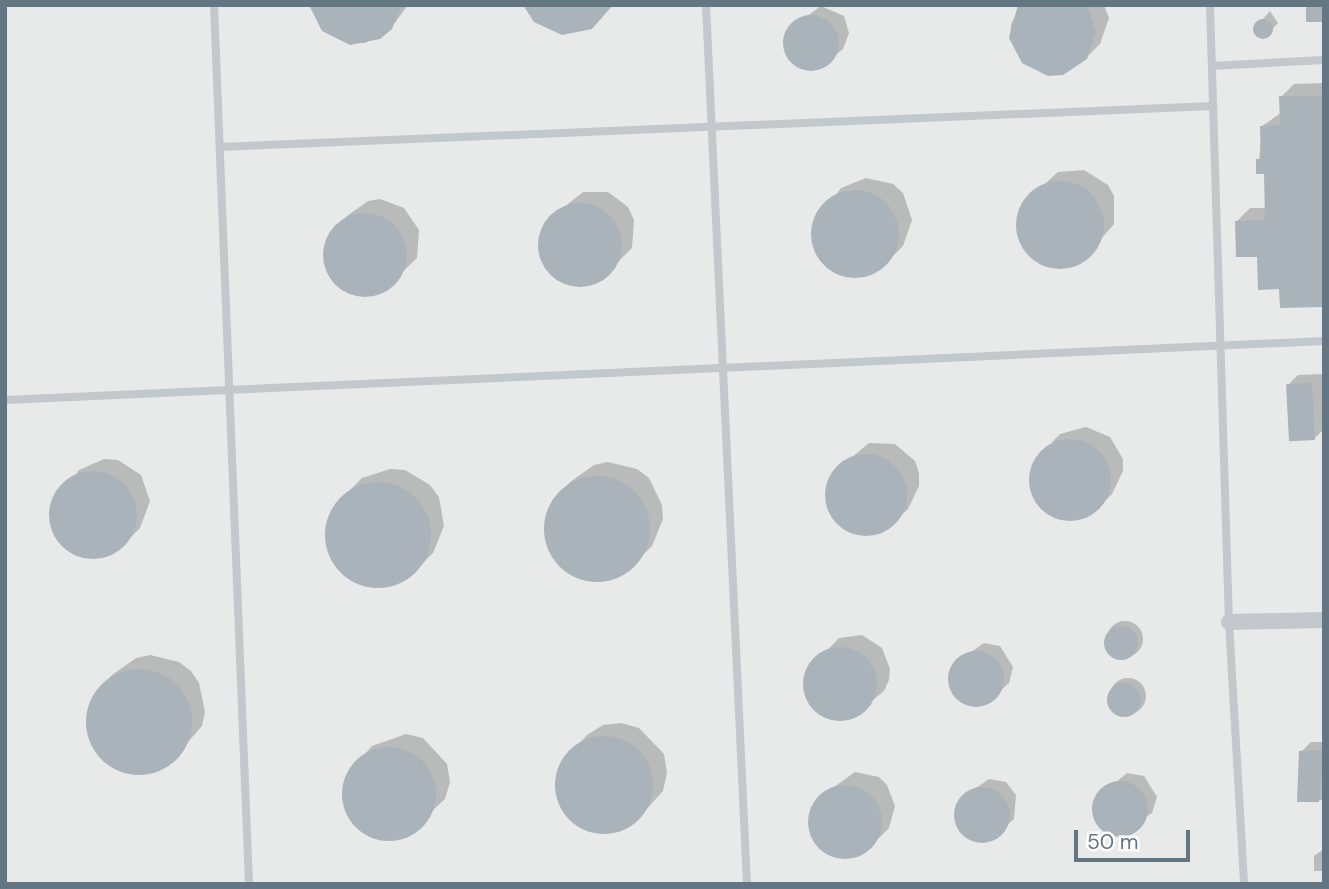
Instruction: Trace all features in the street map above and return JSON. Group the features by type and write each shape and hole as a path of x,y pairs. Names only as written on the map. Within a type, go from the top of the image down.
{"street":[{"path":"1229,622 1324,620"}],"lane":[{"path":"214,5 250,884"},
{"path":"706,5 747,884"},
{"path":"1210,5 1223,346 1229,622 1244,884"},
{"path":"1212,66 1324,60"},
{"path":"220,147 1213,106"},
{"path":"5,400 1324,341"}],"shaded area":[{"path":"5,5 1324,5 1324,884 5,884"}],"building":[{"path":"309,5 402,5 392,29 380,39 350,45 322,31"},
{"path":"523,5 613,5 592,29 562,35 534,22"},
{"path":"1018,5 1087,5 1096,32 1087,59 1063,75 1048,76 1022,63 1009,38"},
{"path":"1306,5 1324,5 1324,22 1306,22"},
{"path":"805,15 817,15 831,23 839,37 837,54 831,63 817,71 805,71 788,59 783,49 783,37 795,20"},
{"path":"1263,19 1270,22 1273,29 1270,36 1263,39 1256,36 1253,29 1256,22"},
{"path":"1279,96 1324,96 1324,307 1280,308 1279,289 1258,290 1257,257 1236,257 1235,221 1265,220 1264,174 1256,174 1256,159 1261,159 1260,126 1280,125"},
{"path":"1060,181 1077,185 1091,194 1100,208 1104,225 1100,242 1091,256 1077,265 1060,269 1043,265 1029,256 1020,242 1016,225 1020,208 1029,194 1043,185"},
{"path":"855,190 872,194 886,203 895,217 899,234 895,251 886,265 872,274 855,278 838,274 824,265 815,251 811,234 815,217 824,203 838,194"},
{"path":"580,203 596,206 610,215 619,229 622,245 619,261 610,275 596,284 580,287 564,284 550,275 541,261 538,245 541,229 550,215 564,206"},
{"path":"365,213 381,216 395,225 404,239 407,255 404,271 395,285 381,294 365,297 349,294 335,285 326,271 323,255 326,239 335,225 349,216"},
{"path":"1312,383 1315,440 1289,441 1286,384"},
{"path":"1070,439 1086,442 1099,451 1108,464 1111,480 1108,496 1099,509 1086,518 1070,521 1054,518 1041,509 1032,496 1029,480 1032,464 1041,451 1054,442"},
{"path":"866,454 882,457 895,466 904,479 907,495 904,511 895,524 882,533 866,536 850,533 837,524 828,511 825,495 828,479 837,466 850,457"},
{"path":"93,471 110,475 124,484 133,498 137,515 133,532 124,546 110,555 93,559 76,555 62,546 53,532 49,515 53,498 62,484 76,475"},
{"path":"597,476 617,480 635,491 646,509 650,529 646,549 635,567 617,578 597,582 577,578 559,567 548,549 544,529 548,509 559,491 577,480"},
{"path":"378,482 398,486 416,497 427,515 431,535 427,555 416,573 398,584 378,588 358,584 340,573 329,555 325,535 329,515 340,497 358,486"},
{"path":"1121,626 1133,631 1138,643 1133,655 1121,660 1109,655 1104,643 1109,631"},
{"path":"840,647 854,650 866,658 874,670 877,684 874,698 866,710 854,718 840,721 826,718 814,710 806,698 803,684 806,670 814,658 826,650"},
{"path":"976,651 991,656 999,664 1004,679 999,694 991,702 976,707 961,702 953,694 948,679 953,664 961,656"},
{"path":"139,669 159,673 177,684 188,702 192,722 188,742 177,760 159,771 139,775 119,771 101,760 90,742 86,722 90,702 101,684 119,673"},
{"path":"1124,683 1136,688 1141,700 1136,712 1124,717 1112,712 1107,700 1112,688"},
{"path":"604,736 623,740 639,750 649,766 653,785 649,804 639,820 623,830 604,834 585,830 569,820 559,804 555,785 559,766 569,750 585,740"},
{"path":"389,747 407,750 422,761 433,776 436,794 433,812 422,827 407,838 389,841 371,838 356,827 345,812 342,794 345,776 356,761 371,750"},
{"path":"1324,750 1319,802 1297,802 1299,751"},
{"path":"1120,781 1135,786 1143,794 1148,809 1143,824 1135,832 1120,837 1105,832 1097,824 1092,809 1097,794 1105,786"},
{"path":"845,785 859,788 871,796 879,808 882,822 879,836 871,848 859,856 845,859 831,856 819,848 811,836 808,822 811,808 819,796 831,788"},
{"path":"982,787 997,792 1005,800 1010,815 1005,830 997,838 982,843 967,838 959,830 954,815 959,800 967,792"}]}
